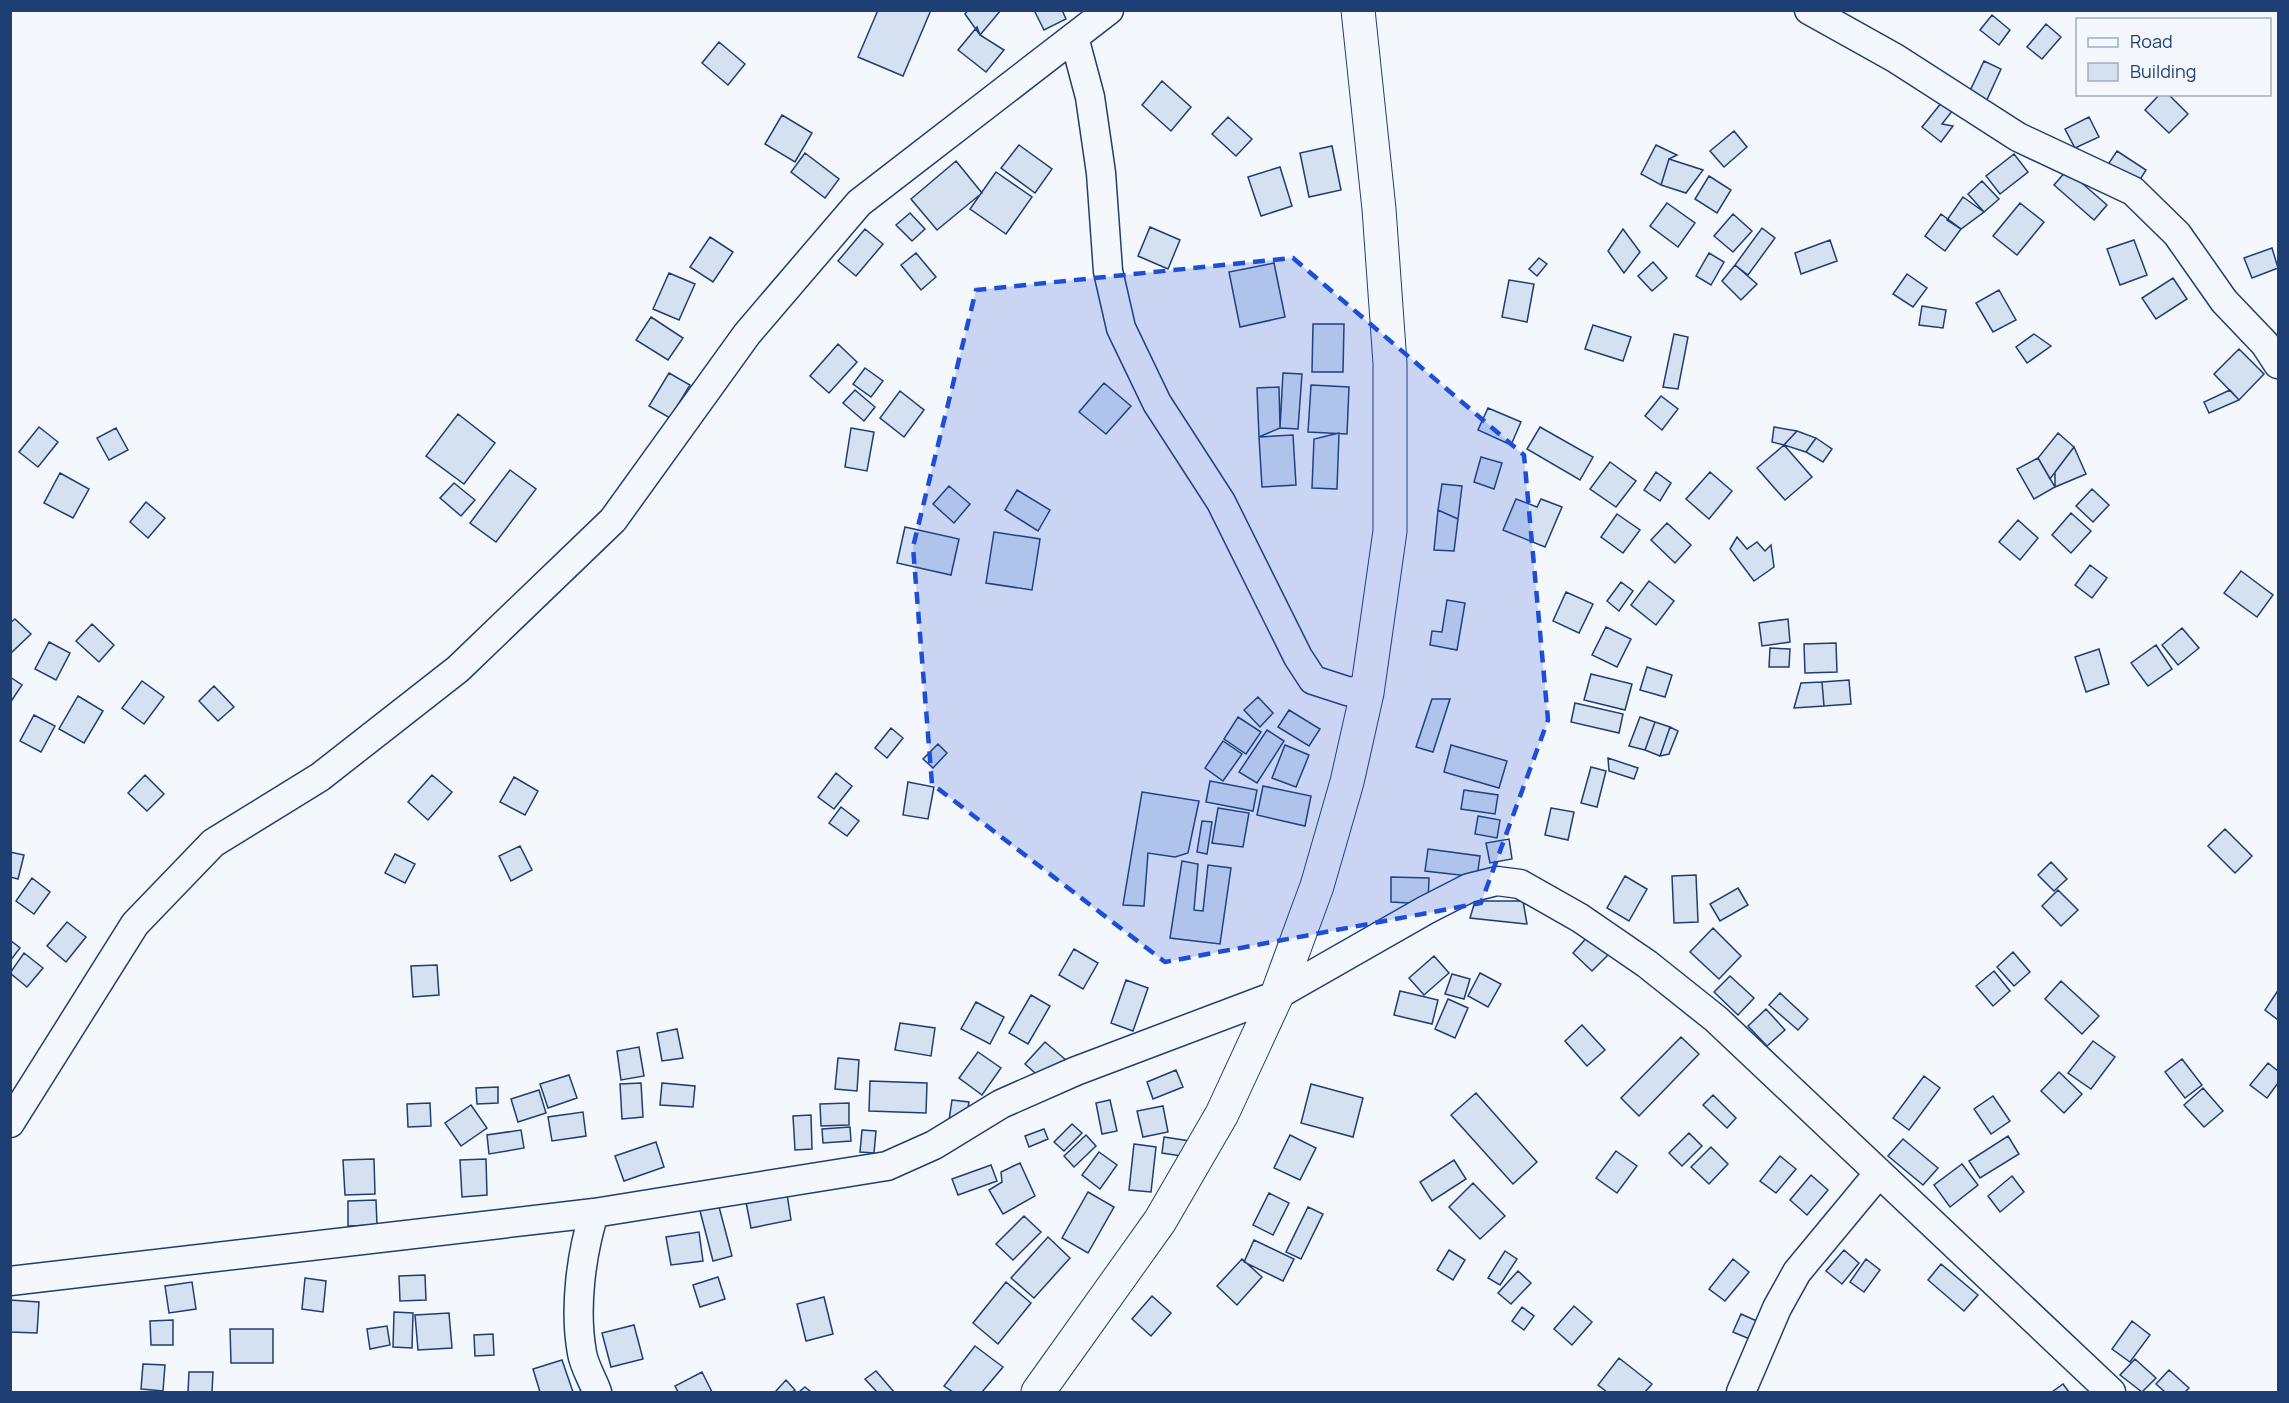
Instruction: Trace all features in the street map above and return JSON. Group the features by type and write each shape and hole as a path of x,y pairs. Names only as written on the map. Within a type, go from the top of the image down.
{"main road":[{"path":"1038,1392 1165,1211 1222,1114 1277,995 1317,886 1347,782 1367,693 1390,531 1390,363 1379,209 1358,10"}],"street":[{"path":"10,1123 135,924 213,843 320,777 458,669 613,520 747,334 859,203 1109,10"},
{"path":"1809,10 1895,58 2018,137 2133,191 2176,234 2224,300 2265,345 2278,364"},
{"path":"1074,37 1090,97 1101,173 1108,271 1121,328 1157,403 1221,502 1298,657 1313,680 1347,691 1367,693"},
{"path":"10,1281 594,1213 887,1166 934,1145 1001,1104 1076,1071 1277,995 1469,888 1497,880 1520,884 1580,918 1647,964 1707,1012 2111,1392"},
{"path":"1740,1392 1776,1308 1797,1272 1879,1173"},
{"path":"594,1213 586,1240 580,1291 582,1354 597,1392"}],"highlighted area":[{"path":"1293,258 1524,455 1548,720 1481,903 1165,962 932,784 913,547 976,290"}],"building":[{"path":"878,10 931,10 903,76 858,57"},
{"path":"968,10 1001,10 980,35 965,14"},
{"path":"1034,10 1062,10 1066,19 1044,30"},
{"path":"1992,15 2010,30 1999,45 1980,30"},
{"path":"2046,24 2061,37 2042,59 2027,47"},
{"path":"977,27 980,35 1004,50 986,72 958,50"},
{"path":"719,42 745,64 728,85 702,63"},
{"path":"1984,61 2001,69 1985,104 1968,95"},
{"path":"1162,81 1191,107 1171,131 1142,105"},
{"path":"2158,96 2170,96 2188,114 2169,133 2145,110"},
{"path":"1942,102 1953,110 1942,124 1953,126 1941,142 1922,127"},
{"path":"782,115 812,133 795,162 765,144"},
{"path":"1228,117 1252,139 1236,156 1212,134"},
{"path":"2089,117 2099,137 2075,148 2065,129"},
{"path":"1734,131 1747,147 1724,167 1710,151"},
{"path":"1019,145 1052,169 1035,193 1001,168"},
{"path":"1656,145 1677,155 1669,159 1661,185 1641,174"},
{"path":"1332,146 1341,190 1309,197 1300,153"},
{"path":"2117,151 2146,170 2133,191 2103,172"},
{"path":"805,153 839,179 825,198 791,172"},
{"path":"2014,154 2028,172 2000,194 1986,176"},
{"path":"1669,159 1703,170 1686,193 1661,185"},
{"path":"956,161 982,193 937,230 911,199"},
{"path":"1280,167 1292,206 1261,216 1248,177"},
{"path":"2067,170 2107,205 2094,220 2054,185"},
{"path":"996,172 1032,197 1006,234 970,209"},
{"path":"1709,176 1731,190 1717,213 1695,199"},
{"path":"1982,181 1999,199 1984,212 1968,194"},
{"path":"1963,197 1984,212 1961,229 1947,220"},
{"path":"1667,203 1695,223 1678,247 1650,226"},
{"path":"2020,203 2044,222 2017,255 1993,236"},
{"path":"910,213 925,229 912,241 896,225"},
{"path":"1733,214 1752,231 1733,252 1714,236"},
{"path":"1941,214 1961,229 1945,251 1925,236"},
{"path":"1150,227 1180,240 1168,269 1138,256"},
{"path":"1762,228 1775,238 1748,275 1735,265"},
{"path":"865,229 883,244 856,276 838,261"},
{"path":"1623,229 1640,252 1624,273 1608,251"},
{"path":"710,237 733,252 713,282 690,267"},
{"path":"1830,240 1837,261 1801,274 1795,253"},
{"path":"2134,240 2147,275 2120,285 2107,249"},
{"path":"2272,248 2278,268 2252,278 2244,258"},
{"path":"916,253 936,277 921,290 901,265"},
{"path":"1709,253 1724,262 1711,285 1696,276"},
{"path":"1539,258 1547,264 1537,276 1529,269"},
{"path":"1653,262 1667,278 1652,291 1638,276"},
{"path":"1274,263 1285,317 1240,327 1229,272"},
{"path":"1735,265 1757,284 1741,300 1722,281"},
{"path":"669,273 695,284 679,320 653,309"},
{"path":"1907,274 1927,288 1913,307 1893,294"},
{"path":"2173,278 2187,299 2156,319 2142,298"},
{"path":"1509,280 1534,284 1527,322 1502,317"},
{"path":"1999,290 2016,320 1993,332 1976,303"},
{"path":"1922,306 1946,310 1943,328 1919,325"},
{"path":"651,317 683,338 668,360 636,340"},
{"path":"1313,324 1344,324 1343,372 1312,372"},
{"path":"1593,325 1631,337 1623,361 1585,349"},
{"path":"1674,334 1688,337 1678,389 1663,387"},
{"path":"2034,334 2051,346 2027,363 2016,347"},
{"path":"838,344 857,362 829,393 810,376"},
{"path":"2239,349 2264,374 2239,400 2214,374"},
{"path":"865,368 883,381 871,397 853,384"},
{"path":"669,373 690,385 670,418 649,406"},
{"path":"1283,373 1302,374 1298,429 1280,428"},
{"path":"1104,383 1131,406 1106,434 1079,412"},
{"path":"1311,385 1349,387 1347,434 1308,432"},
{"path":"1279,387 1280,428 1259,437 1257,388"},
{"path":"855,390 875,407 864,421 843,403"},
{"path":"2230,390 2239,400 2209,413 2204,402"},
{"path":"900,391 924,410 904,437 880,418"},
{"path":"1661,396 1678,409 1662,430 1645,416"},
{"path":"1488,408 1521,422 1511,445 1478,430"},
{"path":"458,414 495,443 464,484 426,456"},
{"path":"39,427 58,442 38,467 19,452"},
{"path":"1540,427 1593,457 1580,480 1527,449"},
{"path":"1774,427 1797,431 1784,445 1772,442"},
{"path":"116,428 128,450 109,460 97,438"},
{"path":"851,428 874,432 867,471 845,467"},
{"path":"1797,431 1816,438 1806,452 1784,445"},
{"path":"1339,433 1337,489 1312,488 1314,439"},
{"path":"2058,433 2074,447 2050,479 2038,458"},
{"path":"1293,435 1296,485 1262,487 1259,437"},
{"path":"1816,438 1832,449 1823,462 1806,452"},
{"path":"1784,445 1812,477 1785,500 1757,468"},
{"path":"2074,447 2086,474 2055,487 2055,472"},
{"path":"1481,457 1502,463 1494,489 1474,482"},
{"path":"2038,458 2055,487 2034,499 2017,469"},
{"path":"1610,462 1636,481 1616,507 1590,489"},
{"path":"510,470 536,489 496,542 470,523"},
{"path":"1656,472 1671,483 1660,501 1644,490"},
{"path":"1710,472 1732,491 1709,519 1686,499"},
{"path":"60,473 89,489 73,518 44,503"},
{"path":"454,483 475,500 461,516 440,498"},
{"path":"1442,484 1462,486 1458,519 1438,510"},
{"path":"949,486 970,504 954,523 933,504"},
{"path":"2092,489 2109,505 2093,522 2076,506"},
{"path":"1017,490 1050,510 1038,531 1005,510"},
{"path":"1516,499 1537,507 1541,499 1562,507 1545,547 1503,530"},
{"path":"146,502 165,518 148,538 130,522"},
{"path":"1438,510 1458,519 1454,551 1434,550"},
{"path":"2071,513 2091,531 2071,553 2052,535"},
{"path":"1617,514 1640,530 1623,553 1601,537"},
{"path":"2018,520 2038,538 2020,560 1999,542"},
{"path":"1667,523 1691,545 1675,563 1651,540"},
{"path":"905,527 959,539 951,575 897,563"},
{"path":"994,532 1040,539 1032,590 986,583"},
{"path":"1737,537 1747,549 1757,542 1765,551 1771,545 1774,567 1754,581 1730,549"},
{"path":"2090,565 2107,578 2092,598 2075,585"},
{"path":"2241,571 2273,595 2257,617 2224,593"},
{"path":"1649,581 1674,601 1656,625 1631,605"},
{"path":"1621,582 1633,591 1619,611 1607,601"},
{"path":"1566,592 1593,604 1579,633 1553,621"},
{"path":"1447,600 1465,603 1457,650 1430,645 1432,631 1442,632"},
{"path":"15,619 31,634 11,653 10,623"},
{"path":"1788,619 1790,642 1762,646 1759,623"},
{"path":"92,624 114,645 99,662 76,641"},
{"path":"1606,627 1631,639 1617,667 1592,655"},
{"path":"2182,628 2199,648 2178,665 2162,645"},
{"path":"49,642 70,653 56,680 35,669"},
{"path":"1836,643 1837,672 1805,673 1804,644"},
{"path":"2156,645 2172,669 2148,686 2131,663"},
{"path":"1770,648 1790,649 1789,667 1769,667"},
{"path":"2099,649 2109,684 2086,692 2075,657"},
{"path":"1647,667 1672,675 1665,697 1640,690"},
{"path":"1591,674 1632,684 1625,710 1584,700"},
{"path":"10,677 22,685 10,703"},
{"path":"1849,680 1851,704 1824,706 1822,682"},
{"path":"142,681 164,697 144,724 122,708"},
{"path":"1822,682 1824,706 1794,708 1801,683"},
{"path":"214,686 234,707 218,721 199,701"},
{"path":"78,696 103,711 84,743 59,729"},
{"path":"1258,697 1273,713 1260,727 1244,710"},
{"path":"1432,699 1450,699 1433,752 1416,747"},
{"path":"1575,703 1623,714 1619,733 1571,722"},
{"path":"1289,710 1320,729 1309,746 1278,727"},
{"path":"34,715 55,726 41,752 20,741"},
{"path":"1238,717 1261,732 1246,754 1224,739"},
{"path":"1640,717 1655,722 1645,750 1629,746"},
{"path":"1655,722 1670,727 1660,756 1645,750"},
{"path":"1670,727 1678,731 1669,754 1660,756"},
{"path":"891,728 903,738 887,758 875,748"},
{"path":"1267,730 1284,741 1257,783 1239,772"},
{"path":"1223,741 1242,754 1223,781 1205,768"},
{"path":"938,744 947,753 933,768 923,759"},
{"path":"1285,745 1309,755 1296,787 1272,778"},
{"path":"1451,745 1507,761 1499,788 1444,772"},
{"path":"1608,758 1638,768 1634,779 1609,771"},
{"path":"1591,767 1606,771 1597,807 1581,803"},
{"path":"836,773 852,786 834,809 818,797"},
{"path":"145,775 164,794 147,811 128,793"},
{"path":"432,775 452,792 428,820 408,802"},
{"path":"514,777 538,791 525,815 500,802"},
{"path":"1210,781 1257,790 1253,811 1206,802"},
{"path":"908,782 934,787 928,819 903,815"},
{"path":"1263,786 1311,796 1305,826 1257,815"},
{"path":"1464,790 1498,795 1495,814 1461,809"},
{"path":"1142,792 1199,801 1188,853 1175,857 1148,853 1144,906 1123,905"},
{"path":"841,807 859,821 847,836 829,823"},
{"path":"1218,808 1249,813 1243,847 1212,843"},
{"path":"1551,808 1574,812 1568,840 1545,835"},
{"path":"1478,816 1500,820 1497,838 1475,834"},
{"path":"1202,821 1212,822 1207,854 1197,852"},
{"path":"2225,829 2252,856 2235,873 2208,846"},
{"path":"1509,839 1512,859 1490,863 1486,843"},
{"path":"520,846 532,870 511,881 499,856"},
{"path":"1428,849 1480,856 1477,877 1425,871"},
{"path":"10,852 24,855 18,879 10,877"},
{"path":"395,854 415,864 405,883 385,873"},
{"path":"1182,861 1198,864 1194,910 1203,911 1208,865 1231,868 1220,944 1170,938"},
{"path":"2051,862 2067,879 2054,891 2038,875"},
{"path":"1696,875 1698,922 1674,923 1672,876"},
{"path":"1625,876 1647,889 1629,921 1607,908"},
{"path":"1391,877 1429,878 1428,904 1391,902"},
{"path":"32,878 50,892 34,914 16,901"},
{"path":"1738,888 1748,905 1720,921 1710,904"},
{"path":"2058,890 2078,910 2061,926 2042,906"},
{"path":"1475,901 1523,901 1527,924 1470,918"},
{"path":"67,922 86,937 66,962 47,946"},
{"path":"1713,928 1741,956 1719,979 1690,952"},
{"path":"1590,934 1610,953 1592,971 1573,953"},
{"path":"10,940 20,948 10,961"},
{"path":"1074,949 1098,963 1083,989 1059,975"},
{"path":"2013,952 2030,972 2014,986 1997,967"},
{"path":"24,953 43,968 27,987 10,973"},
{"path":"1434,956 1449,973 1424,995 1409,978"},
{"path":"437,965 439,995 413,997 411,966"},
{"path":"1994,971 2010,991 1993,1006 1976,986"},
{"path":"1480,973 1501,984 1488,1007 1468,996"},
{"path":"1452,974 1470,979 1464,999 1445,994"},
{"path":"1730,976 1754,998 1738,1015 1714,992"},
{"path":"1126,980 1148,988 1133,1031 1111,1023"},
{"path":"2061,981 2099,1016 2082,1034 2045,999"},
{"path":"1400,991 1438,1000 1432,1024 1394,1015"},
{"path":"1780,993 1808,1019 1798,1030 1769,1005"},
{"path":"2278,993 2278,1020 2265,1010"},
{"path":"1031,995 1050,1006 1028,1044 1009,1033"},
{"path":"1448,999 1468,1008 1455,1038 1435,1029"},
{"path":"976,1002 1004,1017 990,1044 961,1029"},
{"path":"1766,1009 1785,1030 1767,1046 1748,1026"},
{"path":"900,1023 935,1028 931,1056 895,1050"},
{"path":"1582,1025 1605,1050 1587,1066 1565,1041"},
{"path":"677,1029 683,1058 662,1061 657,1033"},
{"path":"1681,1037 1699,1054 1639,1116 1621,1098"},
{"path":"2093,1041 2115,1057 2091,1089 2068,1073"},
{"path":"1045,1042 1073,1066 1053,1089 1025,1064"},
{"path":"639,1047 644,1076 621,1080 617,1051"},
{"path":"978,1052 1001,1068 982,1095 959,1078"},
{"path":"838,1058 859,1060 857,1091 835,1089"},
{"path":"2182,1059 2202,1085 2185,1098 2165,1072"},
{"path":"2268,1063 2278,1071 2278,1083 2267,1098 2250,1085"},
{"path":"1176,1070 1183,1087 1153,1099 1147,1082"},
{"path":"2059,1072 2082,1094 2064,1113 2041,1091"},
{"path":"569,1075 577,1098 548,1108 540,1084"},
{"path":"1924,1076 1940,1088 1909,1130 1893,1118"},
{"path":"870,1081 927,1083 926,1113 869,1111"},
{"path":"641,1083 643,1117 622,1119 620,1084"},
{"path":"662,1083 695,1086 693,1107 660,1105"},
{"path":"1311,1084 1363,1098 1353,1137 1301,1123"},
{"path":"498,1087 498,1103 477,1104 476,1088"},
{"path":"2203,1088 2223,1111 2204,1127 2184,1105"},
{"path":"539,1090 546,1113 518,1122 511,1099"},
{"path":"1476,1093 1537,1162 1513,1184 1451,1115"},
{"path":"1713,1095 1736,1118 1727,1128 1703,1105"},
{"path":"1993,1096 2010,1121 1991,1134 1974,1109"},
{"path":"952,1100 969,1102 963,1136 947,1134"},
{"path":"1110,1100 1117,1131 1102,1134 1096,1103"},
{"path":"430,1103 431,1126 408,1127 407,1104"},
{"path":"849,1103 849,1125 821,1126 820,1104"},
{"path":"471,1105 487,1128 461,1146 445,1123"},
{"path":"1163,1106 1168,1132 1143,1137 1137,1111"},
{"path":"583,1112 586,1136 552,1141 548,1117"},
{"path":"811,1115 812,1149 795,1150 793,1116"},
{"path":"1072,1124 1082,1133 1064,1151 1054,1142"},
{"path":"850,1127 851,1141 823,1143 822,1129"},
{"path":"1044,1129 1048,1139 1029,1147 1025,1136"},
{"path":"521,1130 524,1148 489,1154 487,1135"},
{"path":"862,1130 876,1131 874,1153 860,1152"},
{"path":"1689,1133 1702,1146 1682,1166 1669,1153"},
{"path":"1086,1135 1096,1146 1074,1167 1064,1156"},
{"path":"1290,1135 1316,1148 1300,1180 1274,1168"},
{"path":"2008,1136 2019,1154 1980,1178 1969,1161"},
{"path":"1164,1137 1190,1141 1188,1157 1162,1153"},
{"path":"1903,1139 1938,1168 1923,1185 1888,1156"},
{"path":"656,1142 664,1167 624,1181 615,1156"},
{"path":"1134,1144 1156,1147 1151,1192 1129,1190"},
{"path":"1711,1147 1728,1164 1709,1184 1691,1167"},
{"path":"1616,1151 1637,1166 1617,1193 1596,1178"},
{"path":"1099,1152 1117,1165 1100,1189 1082,1175"},
{"path":"1780,1156 1796,1169 1776,1193 1760,1181"},
{"path":"374,1159 375,1194 345,1195 343,1160"},
{"path":"486,1159 487,1195 462,1197 460,1160"},
{"path":"1454,1160 1466,1179 1432,1201 1420,1182"},
{"path":"1020,1163 1035,1196 1003,1214 989,1190 1002,1182 1001,1172"},
{"path":"1962,1164 1978,1185 1950,1207 1934,1185"},
{"path":"991,1165 997,1181 958,1195 952,1179"},
{"path":"1811,1175 1828,1190 1807,1215 1790,1200"},
{"path":"2012,1176 2024,1192 2000,1212 1988,1196"},
{"path":"1473,1183 1505,1216 1480,1239 1449,1207"},
{"path":"1088,1192 1114,1207 1088,1253 1062,1238"},
{"path":"1269,1193 1289,1203 1273,1235 1253,1225"},
{"path":"787,1194 791,1220 751,1228 746,1202"},
{"path":"376,1200 377,1225 348,1226 348,1201"},
{"path":"718,1203 732,1256 713,1261 699,1207"},
{"path":"1308,1207 1323,1214 1301,1259 1286,1252"},
{"path":"1024,1216 1041,1232 1013,1260 996,1244"},
{"path":"699,1232 703,1261 671,1265 666,1237"},
{"path":"1048,1237 1070,1258 1034,1298 1011,1278"},
{"path":"1254,1240 1294,1259 1283,1281 1244,1262"},
{"path":"1449,1250 1465,1260 1453,1280 1437,1270"},
{"path":"1844,1250 1859,1263 1842,1284 1826,1271"},
{"path":"1505,1251 1517,1259 1500,1285 1488,1278"},
{"path":"1242,1259 1262,1277 1237,1305 1217,1286"},
{"path":"1733,1259 1749,1272 1725,1301 1709,1289"},
{"path":"1866,1259 1880,1270 1864,1292 1850,1282"},
{"path":"1941,1264 1978,1295 1964,1311 1928,1280"},
{"path":"1518,1271 1531,1283 1511,1304 1498,1293"},
{"path":"425,1275 426,1300 400,1301 399,1276"},
{"path":"718,1277 725,1299 700,1307 693,1285"},
{"path":"305,1278 326,1281 323,1312 302,1309"},
{"path":"192,1282 196,1309 169,1313 165,1286"},
{"path":"1006,1282 1031,1303 998,1344 973,1323"},
{"path":"1152,1296 1171,1313 1151,1336 1132,1319"},
{"path":"824,1297 833,1334 806,1341 797,1304"},
{"path":"10,1300 39,1302 37,1333 10,1332"},
{"path":"1574,1306 1592,1322 1572,1345 1554,1329"},
{"path":"1522,1307 1534,1316 1524,1330 1512,1321"},
{"path":"394,1312 413,1313 412,1348 393,1347"},
{"path":"449,1313 452,1348 418,1350 415,1315"},
{"path":"1741,1314 1759,1322 1752,1340 1733,1332"},
{"path":"173,1320 173,1345 151,1345 150,1321"},
{"path":"2132,1321 2150,1335 2130,1362 2112,1349"},
{"path":"634,1325 643,1359 611,1367 602,1333"},
{"path":"387,1326 390,1345 370,1349 367,1329"},
{"path":"230,1329 273,1329 273,1363 231,1363"},
{"path":"493,1334 494,1355 475,1356 474,1335"},
{"path":"975,1346 1003,1367 982,1392 953,1392 944,1386"},
{"path":"1619,1358 1652,1384 1645,1392 1607,1392 1598,1385"},
{"path":"2135,1359 2156,1378 2142,1392 2120,1375"},
{"path":"562,1360 573,1392 540,1392 533,1369"},
{"path":"143,1364 165,1365 163,1391 141,1389"},
{"path":"2169,1370 2189,1388 2185,1392 2165,1392 2156,1384"},
{"path":"876,1371 894,1392 877,1392 865,1379"},
{"path":"189,1372 213,1372 212,1392 188,1392"},
{"path":"702,1372 712,1392 678,1392 675,1386"},
{"path":"786,1380 795,1390 775,1392"},
{"path":"2063,1384 2069,1392 2052,1392"},
{"path":"805,1387 811,1392 799,1392"}]}
